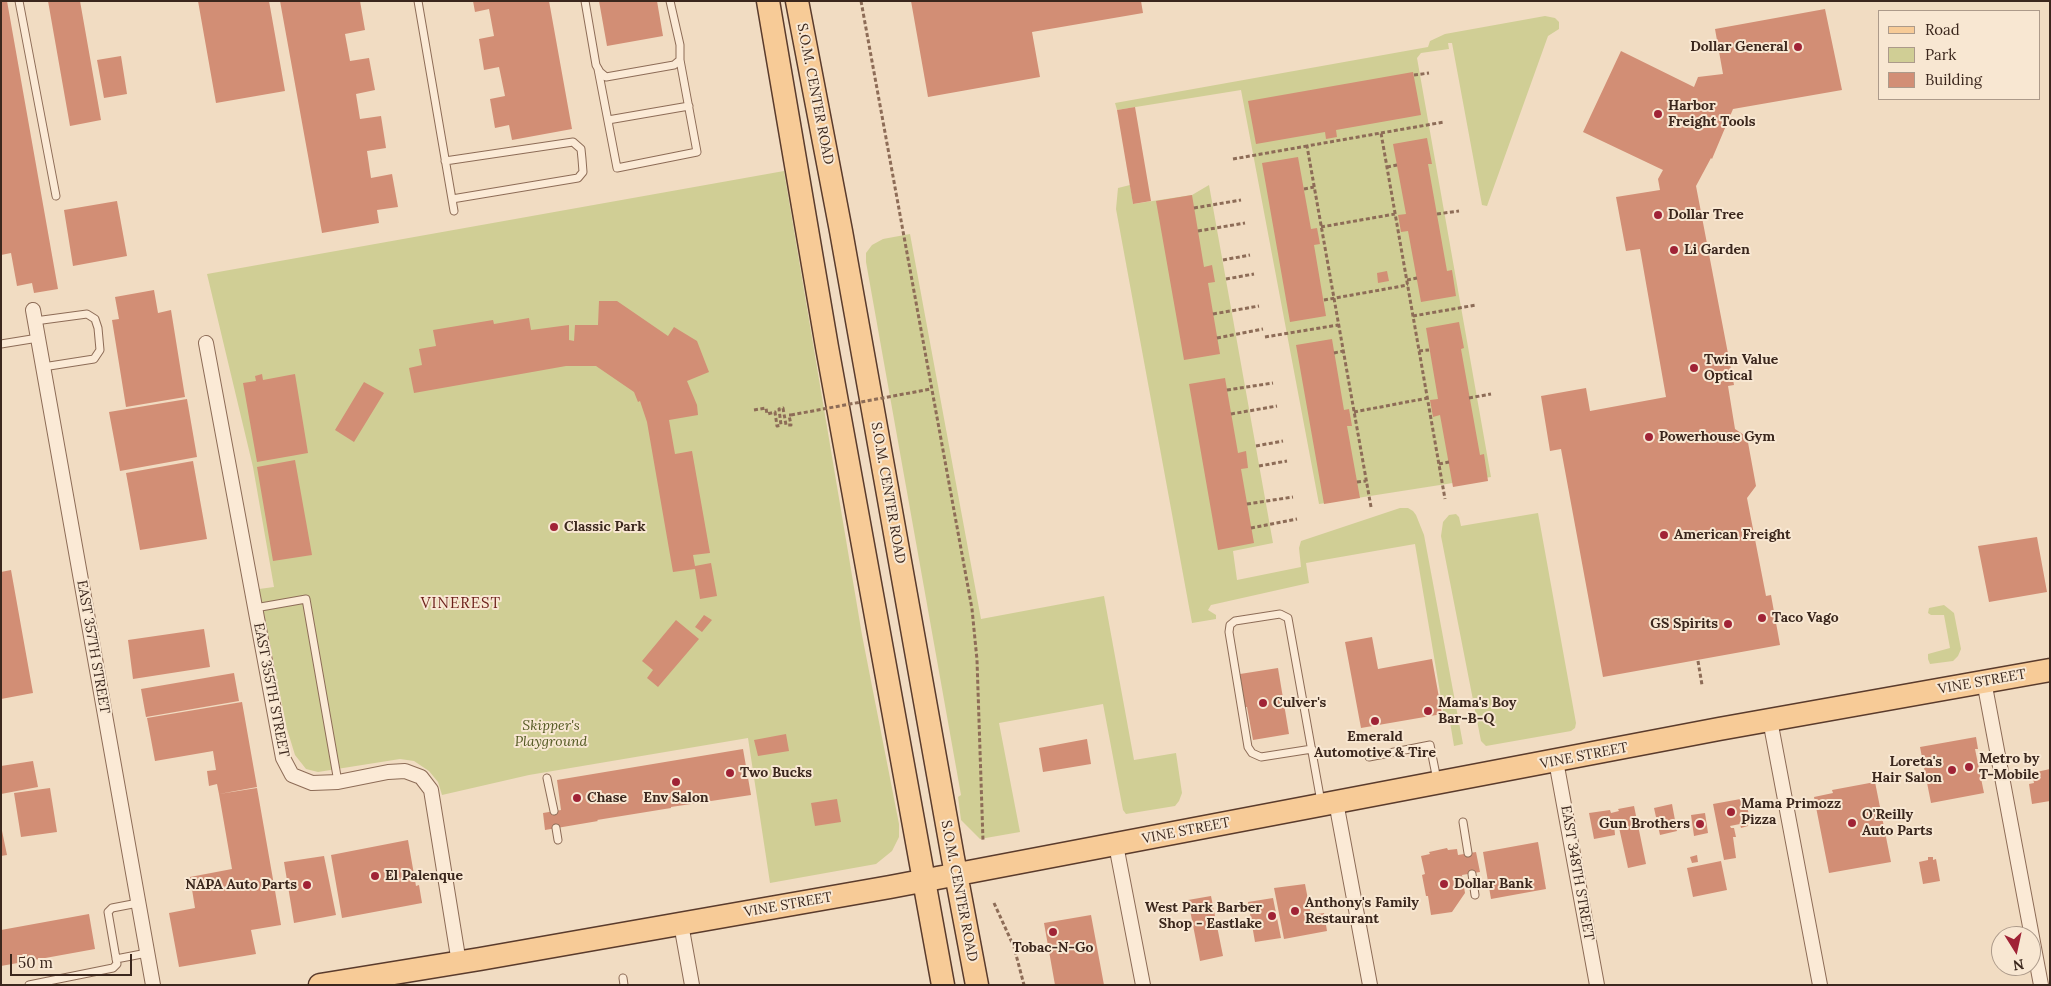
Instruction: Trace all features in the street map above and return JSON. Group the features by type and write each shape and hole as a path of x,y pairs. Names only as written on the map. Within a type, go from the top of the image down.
{"main road":[{"path":"768,1 827,347 944,985"},
{"name":"S.O.M. CENTER ROAD","path":"797,1 841,230 977,985"},
{"name":"VINE STREET","path":"320,985 459,963 924,881 1770,720 2050,670"}],"street":[{"name":"EAST 357TH STREET","path":"34,316 153,985"},
{"name":"EAST 355TH STREET","path":"206,343 283,758 292,774 312,783 338,782 388,772 405,771 421,777 431,790 459,963"},
{"path":"1984,681 2041,985"},
{"path":"1770,720 1820,985"},
{"name":"EAST 348TH STREET","path":"1556,761 1597,985"},
{"path":"1329,803 1370,985"},
{"path":"1116,845 1144,985"},
{"path":"681,924 692,985"}],"lane":[{"path":"19,1 56,196"},
{"path":"418,1 454,211"},
{"path":"585,1 617,168 697,152 680,60 680,45 670,1"},
{"path":"598,69 606,77 674,65 680,60"},
{"path":"608,120 689,106"},
{"path":"445,161 573,142 581,149 582,154 583,172 578,178 452,199"},
{"path":"34,316 86,314 96,319 98,328 100,350 94,359 43,367"},
{"path":"1,344 38,338"},
{"path":"255,608 306,599 338,782"},
{"path":"1312,749 1262,757 1252,753 1248,747 1229,632 1230,625 1235,622 1280,614 1288,618 1312,749 1329,803"},
{"path":"1369,757 1430,745 1438,783"},
{"path":"547,778 554,811"},
{"path":"1463,822 1468,853"},
{"path":"556,828 558,840"},
{"path":"1472,874 1475,895"},
{"path":"29,985 113,968 117,964 108,912 112,908 138,903"},
{"path":"116,959 147,953"}],"path":[{"path":"861,1 973,617 977,660 983,841"},
{"path":"1414,75 1429,73"},
{"path":"1233,159 1444,122"},
{"path":"1381,133 1445,499"},
{"path":"1307,146 1371,507"},
{"path":"1387,167 1397,165"},
{"path":"1304,189 1314,187"},
{"path":"1194,208 1240,200"},
{"path":"1437,214 1459,210"},
{"path":"1321,227 1395,214"},
{"path":"1198,231 1245,223"},
{"path":"1223,260 1250,255"},
{"path":"1226,279 1254,274"},
{"path":"1324,300 1407,282 1416,278"},
{"path":"1413,316 1476,305"},
{"path":"1213,314 1259,306"},
{"path":"1265,337 1338,325"},
{"path":"1217,338 1263,329"},
{"path":"1420,351 1429,350"},
{"path":"1334,353 1343,351"},
{"path":"1227,390 1273,383"},
{"path":"754,410 766,408 767,414 775,412 777,426 781,425 779,409 783,408 786,426 790,425 789,415 791,414 931,389"},
{"path":"1469,398 1492,394"},
{"path":"1354,412 1428,398"},
{"path":"1231,414 1277,406"},
{"path":"1256,446 1283,441"},
{"path":"1259,466 1287,461"},
{"path":"1439,464 1449,462"},
{"path":"1357,482 1366,481"},
{"path":"1247,504 1293,496"},
{"path":"1251,528 1297,519"},
{"path":"1698,661 1702,685"},
{"path":"994,903 1014,947 1024,985"}],"green space":[{"path":"1545,16 1555,18 1559,22 1559,29 1548,36 1487,206 1482,205 1452,43 1448,43 1449,49 1421,53 1417,58 1491,477 1319,504 1241,90 1117,110 1115,103 1428,47 1430,41 1445,34"},
{"name":"Classic Park","path":"784,171 862,635 899,824 899,837 892,851 876,864 770,883 748,738 529,775 442,795 438,782 429,771 414,761 400,759 318,772 306,769 295,755 287,729 259,589 274,587 253,467 207,274"},
{"path":"1130,185 1133,204 1192,195 1209,185 1273,543 1233,551 1237,580 1301,567 1299,548 1301,541 1400,508 1408,508 1413,511 1424,535 1463,744 1454,746 1449,716 1444,716 1415,544 1306,563 1309,583 1211,605 1208,610 1216,615 1216,619 1192,623 1116,209 1118,188"},
{"path":"910,234 981,619 1104,596 1134,760 1176,753 1182,793 1175,806 1126,814 1123,810 1103,704 999,723 1020,832 980,839 961,820 958,797 961,795 866,262 866,253 872,245 883,239"},
{"path":"1538,513 1576,723 1575,728 1571,731 1486,746 1481,741 1441,536 1443,522 1449,515 1456,514 1459,517 1461,526"},
{"path":"1944,605 1954,613 1961,649 1953,661 1930,664 1928,654 1950,648 1944,615 1931,615 1928,613 1929,608"}],"building":[{"path":"1,1 7,1 58,289 34,293 32,283 17,286 11,253 1,255"},
{"path":"48,1 80,1 101,120 70,126"},
{"path":"198,1 269,1 285,91 216,103"},
{"path":"280,1 360,1 365,30 345,34 350,61 369,58 375,90 356,94 360,119 381,116 386,148 367,151 371,178 392,174 398,207 377,210 379,223 322,233"},
{"path":"473,1 549,1 572,129 512,140 509,125 495,128 490,99 505,96 499,67 484,70 479,39 494,36 489,9 475,12"},
{"path":"599,1 657,1 663,36 607,46"},
{"path":"911,1 1141,1 1143,13 1032,32 1040,77 928,97"},
{"path":"1825,9 1842,90 1733,109 1712,159 1696,186 1734,385 1728,386 1735,429 1747,437 1756,486 1747,498 1766,596 1771,595 1780,645 1603,677 1561,449 1550,451 1541,396 1586,388 1590,411 1666,397 1640,249 1626,251 1616,197 1660,190 1658,179 1663,170 1583,132 1621,51 1694,87 1698,77 1723,74 1715,29"},
{"path":"121,56 127,94 104,98 97,60"},
{"path":"1413,72 1421,115 1336,130 1337,137 1326,139 1325,132 1256,144 1248,101"},
{"path":"1135,107 1151,201 1133,204 1117,110"},
{"path":"1427,138 1432,164 1428,164 1447,271 1452,270 1456,296 1421,302 1408,231 1401,232 1398,215 1406,214 1393,144"},
{"path":"1298,157 1311,229 1317,228 1320,244 1314,245 1326,316 1290,322 1262,163"},
{"path":"1192,195 1204,267 1212,265 1215,282 1208,283 1220,354 1184,360 1156,201"},
{"path":"117,201 127,256 73,266 64,210"},
{"path":"1387,271 1389,281 1378,283 1377,273"},
{"path":"154,290 158,313 171,310 185,397 126,407 112,320 119,319 115,297"},
{"path":"599,301 617,301 668,336 674,327 697,341 709,372 687,381 697,405 698,415 669,420 675,454 692,451 710,553 693,555 695,566 711,563 717,596 700,599 695,569 673,572 647,422 640,401 638,402 634,392 596,366 566,366 414,393 409,368 422,365 419,349 436,346 433,330 493,320 494,324 529,318 531,330 569,325 569,340 574,341 575,325 598,325"},
{"path":"1459,322 1464,348 1461,349 1480,455 1484,454 1488,481 1453,487 1440,415 1433,417 1430,400 1438,399 1426,328"},
{"path":"1332,339 1344,410 1349,409 1352,426 1347,426 1360,498 1324,504 1296,345"},
{"path":"262,374 263,380 295,374 308,453 257,462 243,383 256,381 255,376"},
{"path":"1225,378 1238,453 1246,451 1248,468 1241,469 1254,543 1218,550 1189,384"},
{"path":"364,382 384,393 354,442 335,430"},
{"path":"187,399 197,457 120,471 109,412"},
{"path":"295,460 312,555 273,561 257,467"},
{"path":"193,461 207,539 140,550 126,473"},
{"path":"2037,537 2047,592 1989,602 1978,546"},
{"path":"11,570 33,693 1,699 1,572"},
{"path":"704,615 712,620 702,632 695,627"},
{"path":"676,620 699,639 658,687 647,678 653,670 642,661"},
{"path":"204,629 210,667 133,679 128,640"},
{"path":"1372,637 1378,669 1432,659 1442,714 1361,728 1345,642"},
{"name":"Culver's","path":"1278,668 1289,734 1253,740 1247,707 1243,707 1241,699 1244,699 1240,674"},
{"path":"234,673 239,701 146,717 141,689"},
{"path":"242,702 257,787 219,794 217,784 209,786 207,771 216,770 213,751 155,761 147,718"},
{"path":"786,734 789,751 758,756 754,740"},
{"path":"1976,737 1978,749 1975,749 1984,793 1931,803 1920,747"},
{"path":"1087,739 1091,764 1043,772 1039,748"},
{"path":"743,749 751,795 671,807 545,830 543,813 561,810 557,780"},
{"path":"33,761 38,787 1,794 1,766"},
{"path":"2050,769 2050,801 2032,804 2029,784 2034,783 2032,773"},
{"path":"1875,782 1891,862 1829,873 1814,797 1833,793 1832,790"},
{"path":"50,788 57,832 21,837 14,793"},
{"path":"257,788 281,925 251,930 256,954 179,967 169,913 195,908 190,877 232,869 219,794"},
{"path":"1746,798 1750,823 1747,823 1748,826 1741,828 1740,824 1730,826 1734,828 1736,837 1733,837 1736,858 1724,860 1713,804"},
{"path":"837,799 841,822 815,826 811,803"},
{"path":"1672,804 1677,831 1660,835 1654,808"},
{"path":"1634,806 1646,864 1628,868 1618,823 1614,824 1615,835 1594,839 1589,813 1610,810 1611,813 1619,811 1618,809"},
{"name":"Gun Brothers","path":"1705,813 1708,833 1694,836 1691,815"},
{"path":"1,826 7,855 1,856"},
{"path":"1916,829 1918,835 1909,837 1909,830"},
{"path":"408,840 416,886 419,885 422,903 342,918 331,855"},
{"path":"1538,842 1546,889 1491,899 1483,852"},
{"name":"Dollar Bank","path":"1447,848 1448,850 1457,849 1458,855 1476,852 1480,872 1462,875 1465,893 1452,912 1431,915 1422,875 1425,874 1421,856"},
{"path":"1697,855 1698,862 1692,863 1690,857"},
{"path":"324,856 336,915 294,923 284,862"},
{"path":"1928,857 1933,857 1933,860 1936,859 1940,881 1923,884 1919,862 1928,860"},
{"path":"1721,861 1727,890 1693,897 1687,868"},
{"path":"1305,884 1311,915 1324,913 1327,931 1284,939 1274,888"},
{"path":"1211,896 1223,956 1200,961 1188,900"},
{"path":"1273,898 1281,938 1255,942 1248,902"},
{"path":"89,914 95,949 1,966 1,930"},
{"path":"1091,915 1104,985 1055,985 1044,923"}],"place":[{"name":"Dollar General","path":"1798,47"},
{"name":"Harbor Freight Tools","path":"1658,114"},
{"name":"Dollar Tree","path":"1658,215"},
{"name":"Li Garden","path":"1674,250"},
{"name":"Twin Value Optical","path":"1694,368"},
{"name":"Powerhouse Gym","path":"1649,437"},
{"name":"Classic Park","path":"554,527"},
{"name":"American Freight","path":"1664,535"},
{"name":"Taco Vago","path":"1762,618"},
{"name":"GS Spirits","path":"1728,624"},
{"name":"Culver's","path":"1263,703"},
{"name":"Mama's Boy Bar-B-Q","path":"1428,711"},
{"name":"Emerald Automotive & Tire","path":"1375,721"},
{"name":"Metro by T-Mobile","path":"1969,767"},
{"name":"Loreta's Hair Salon","path":"1952,770"},
{"name":"Two Bucks","path":"730,773"},
{"name":"Env Salon","path":"676,782"},
{"name":"Chase","path":"577,798"},
{"name":"Mama Primozz Pizza","path":"1731,812"},
{"name":"O'Reilly Auto Parts","path":"1852,823"},
{"name":"Gun Brothers","path":"1700,824"},
{"name":"El Palenque","path":"375,876"},
{"name":"Dollar Bank","path":"1444,884"},
{"name":"NAPA Auto Parts","path":"307,885"},
{"name":"Anthony's Family Restaurant","path":"1295,911"},
{"name":"West Park Barber Shop - Eastlake","path":"1272,916"},
{"name":"Tobac-N-Go","path":"1053,932"}],"district":[{"name":"VINEREST","path":"461,604"}],"park label":[{"name":"Skipper's Playground","path":"551,734"}]}
